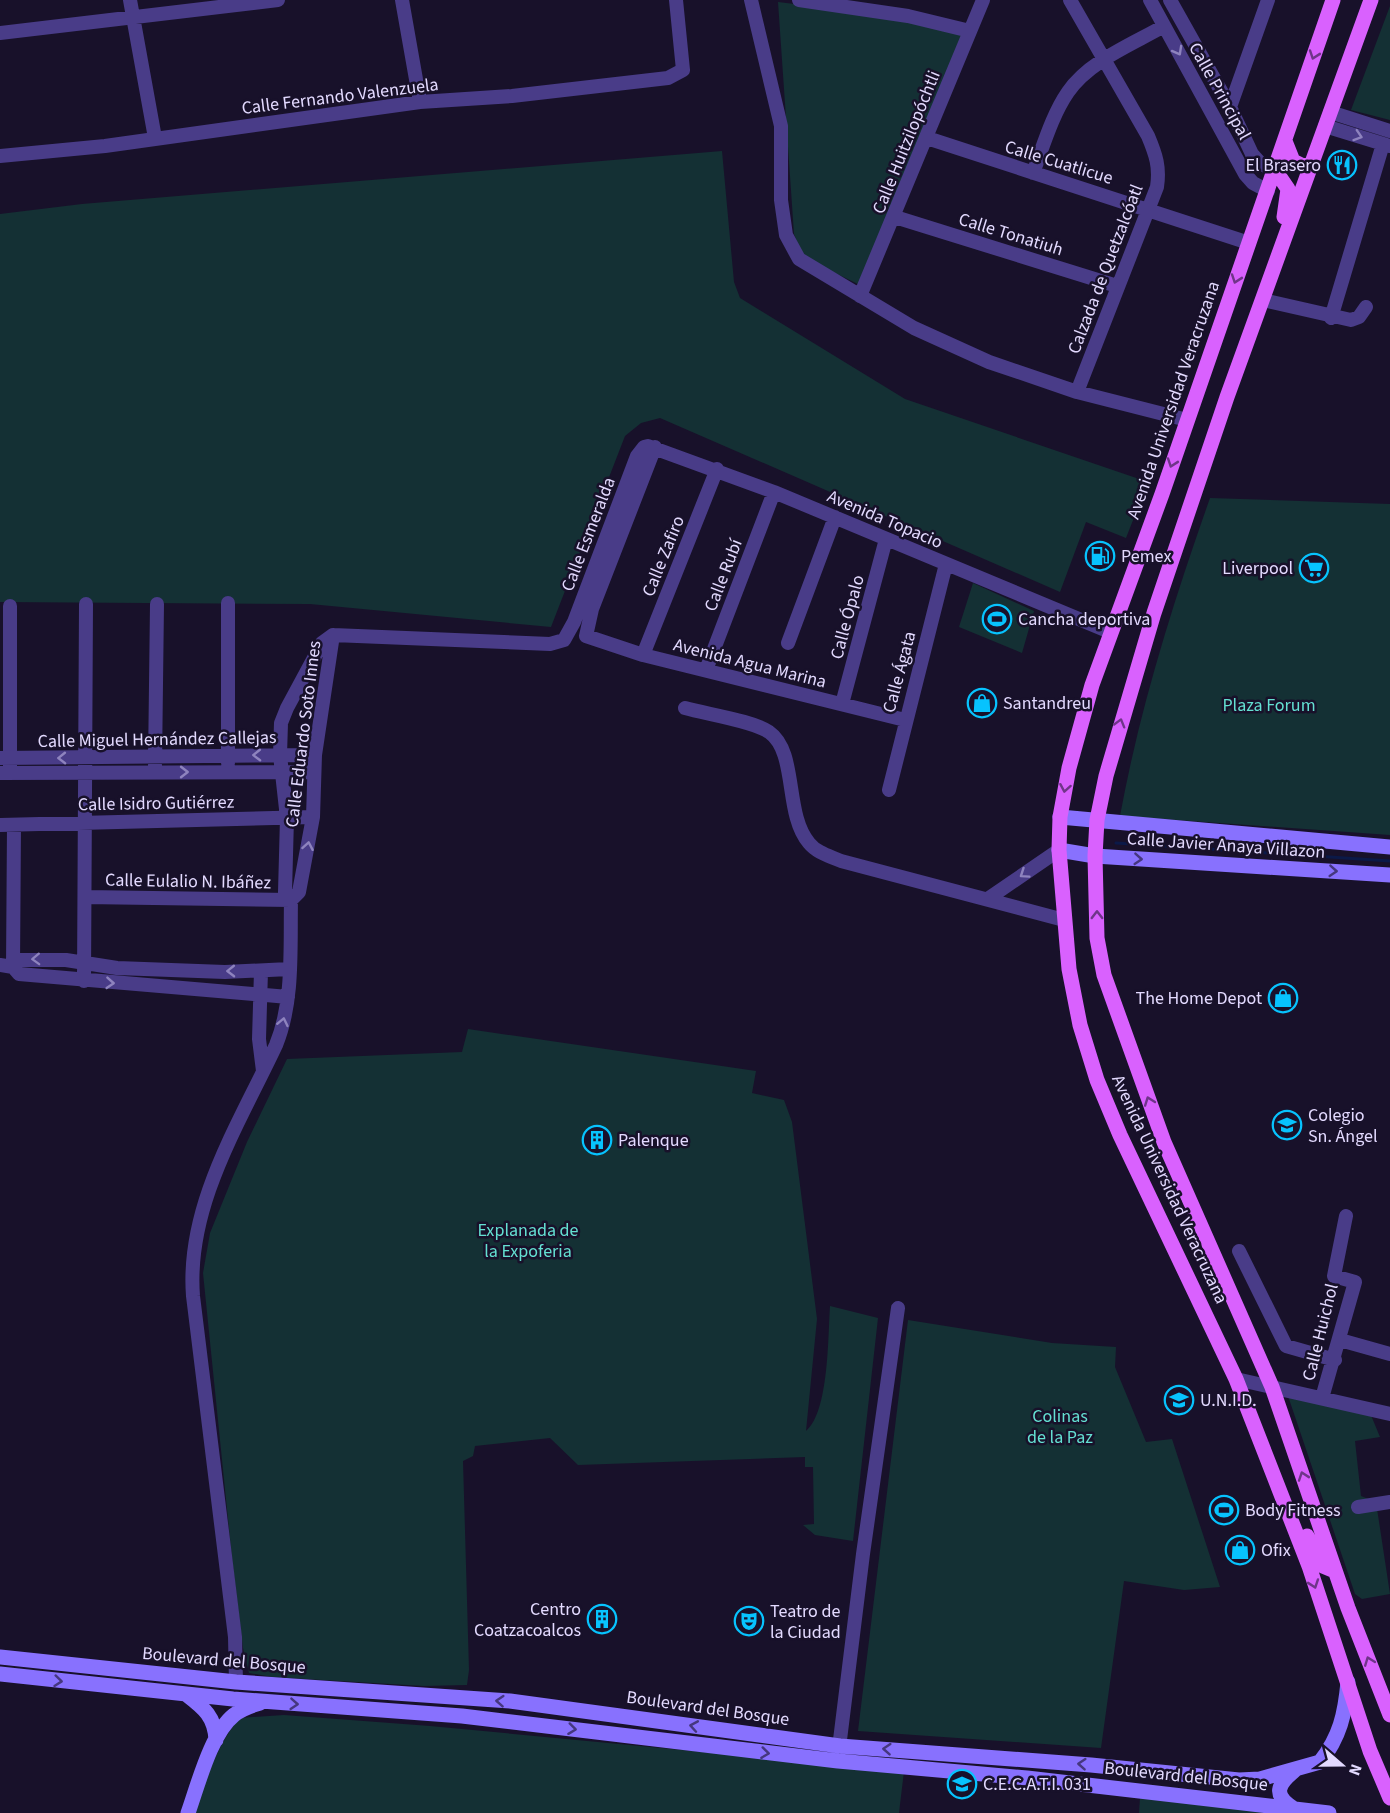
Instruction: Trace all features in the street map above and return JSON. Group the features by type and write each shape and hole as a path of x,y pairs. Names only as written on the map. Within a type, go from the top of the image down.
{"main road":[{"name":"Avenida Universidad Veracruzana","path":"1333,0 1268,191 1110,632 1076,738 1060,817 1059,850 1064,920 1075,1001 1097,1080 1120,1135 1236,1379 1294,1529 1348,1680 1370,1751 1390,1798"},
{"name":"Avenida Universidad Veracruzana","path":"1371,0 1309,165 1154,613 1114,743 1097,820 1095,856 1097,938 1104,975 1164,1142 1272,1387 1335,1571 1390,1715"},
{"path":"1285,141 1293,161 1309,165"},
{"path":"1268,191 1286,183 1309,165"},
{"path":"1263,300 1267,265 1289,198 1286,183 1275,170"},
{"name":"Calle Javier Anaya Villazon","path":"1060,817 1390,847"},
{"name":"Calle Javier Anaya Villazon","path":"1059,850 1095,856 1390,875"},
{"path":"1294,1529 1305,1533 1323,1566 1335,1571"},
{"name":"Boulevard del Bosque","path":"0,1657 236,1682 552,1706 840,1746 1091,1765 1216,1779 1260,1779 1320,1762 1332,1747 1345,1713 1348,1680"},
{"name":"Boulevard del Bosque","path":"0,1674 187,1695 435,1714 838,1761 1027,1778 1329,1813"},
{"path":"187,1695 209,1713 214,1725 216,1740"},
{"path":"435,1714 440,1706 437,1697"},
{"path":"187,1813 216,1740 235,1714 264,1702"},
{"path":"1293,1808 1284,1802 1279,1790 1281,1783 1294,1771"}],"street":[{"path":"130,0 155,138"},
{"path":"0,33 279,0"},
{"path":"402,0 420,102"},
{"name":"Calle Fernando Valenzuela","path":"0,156 105,146 420,102 512,96 668,78 683,70 676,0"},
{"path":"751,0 780,126 781,200 786,235 799,259 914,328 1017,373 1077,392 1187,420"},
{"path":"799,0 897,14 970,32"},
{"name":"Calle Huitzilopóchtli","path":"860,296 982,0"},
{"name":"Calzada de Quetzalcóatl","path":"1070,0 1106,60 1157,158 1159,171 1157,188 1077,392"},
{"name":"Calle Principal","path":"1150,0 1245,174 1253,183 1268,191"},
{"name":"Calle Principal","path":"1170,0 1230,107 1252,154 1261,164 1275,170"},
{"path":"1230,107 1268,0"},
{"path":"1033,173 1069,91 1080,79 1106,60 1164,26"},
{"path":"1328,119 1390,131"},
{"path":"1328,119 1387,145 1331,318"},
{"name":"Calle Cuatlicue","path":"927,138 1149,208 1249,243"},
{"name":"Calle Tonatiuh","path":"894,217 1117,286"},
{"path":"1263,300 1331,318 1355,320 1366,306"},
{"name":"Avenida Topacio","path":"650,447 717,469 1110,632"},
{"name":"Calle Esmeralda","path":"333,635 550,644 564,640 568,635 637,456 650,447"},
{"name":"Avenida Agua Marina","path":"650,447 592,609 585,631 588,638 644,655 905,720"},
{"name":"Calle Zafiro","path":"644,655 717,469"},
{"name":"Calle Rubí","path":"706,670 774,492"},
{"path":"788,643 835,517"},
{"name":"Calle Ópalo","path":"842,704 886,539"},
{"name":"Calle Ágata","path":"889,790 946,564"},
{"path":"228,603 228,772"},
{"path":"84,981 86,604"},
{"path":"155,772 157,604"},
{"path":"5,773 10,606"},
{"name":"Calle Eduardo Soto Innes","path":"291,900 299,892 313,817 315,755 333,635"},
{"name":"Calle Eduardo Soto Innes","path":"236,1682 235,1637 192,1279 195,1243 205,1198 280,1036 288,997 291,900 285,892 287,818 280,755 281,723 322,643 333,635"},
{"path":"685,708 763,729 777,739 785,753 788,783 801,829 809,843 821,853 841,861 989,898 1064,920"},
{"name":"Calle Miguel Hernández Callejas","path":"5,758 315,755"},
{"name":"Calle Miguel Hernández Callejas","path":"5,773 314,772"},
{"name":"Calle Isidro Gutiérrez","path":"0,825 313,817"},
{"path":"7,966 14,825"},
{"path":"989,898 1059,850"},
{"name":"Calle Eulalio N. Ibáñez","path":"85,897 291,900"},
{"path":"7,966 18,960 50,959 117,968 289,969"},
{"path":"7,966 19,974 288,997"},
{"path":"261,970 259,1055 263,1071"},
{"name":"Calle Huichol","path":"1322,1398 1335,1360 1355,1281 1334,1276 1346,1216"},
{"path":"1239,1251 1286,1346 1335,1360"},
{"path":"838,1761 863,1554 898,1308"},
{"path":"1340,1340 1390,1354"},
{"path":"1236,1379 1390,1414"},
{"path":"1358,1508 1390,1502"}],"green space":[{"path":"778,2 877,14 963,34 862,286 804,258 794,234"},
{"path":"1390,6 1390,120 1351,110"},
{"path":"722,151 734,282 740,298 905,399 1148,482 1126,538 1086,522 1060,592 660,418 641,423 625,436 551,627 310,604 0,602 0,214 82,204"},
{"name":"Plaza Forum","path":"1210,498 1390,504 1390,835 1120,816 1137,735 1159,656"},
{"name":"Cancha deportiva","path":"973,583 1034,611 1022,653 959,627"},
{"name":"Explanada de la Expoferia","path":"468,1029 756,1071 752,1093 784,1100 792,1122 817,1319 806,1431 814,1421 823,1391 828,1354 830,1306 878,1318 853,1541 815,1535 803,1525 814,1524 813,1467 805,1467 805,1457 578,1465 550,1438 475,1446 473,1456 463,1461 469,1670 467,1685 424,1686 272,1677 249,1673 243,1648 232,1558 203,1273 210,1233 247,1142 287,1059 462,1052"},
{"name":"Colinas de la Paz","path":"908,1320 1052,1343 1116,1347 1115,1367 1146,1442 1172,1439 1220,1587 1184,1590 1124,1581 1101,1748 858,1731"},
{"path":"1288,1396 1368,1408 1380,1437 1355,1441 1361,1496 1376,1502 1390,1594 1362,1599 1355,1594"},
{"path":"284,1715 430,1726 904,1771 899,1813 195,1813 218,1751 239,1718"},
{"path":"1140,1798 1275,1813 1139,1813"}],"waterway":[{"path":"1116,843 1390,861"}],"place":[{"name":"El Brasero","path":"1342,165"},
{"name":"Pemex","path":"1100,556"},
{"name":"Liverpool","path":"1314,568"},
{"name":"Cancha deportiva","path":"997,619"},
{"name":"Santandreu","path":"982,703"},
{"name":"The Home Depot","path":"1283,998"},
{"name":"Colegio Sn. Ángel","path":"1287,1125"},
{"name":"Palenque","path":"597,1140"},
{"name":"U.N.I.D.","path":"1179,1400"},
{"name":"Body Fitness","path":"1224,1510"},
{"name":"Ofix","path":"1240,1550"},
{"name":"Centro Coatzacoalcos","path":"602,1619"},
{"name":"Teatro de la Ciudad","path":"749,1621"},
{"name":"C.E.C.A.T.I. 031","path":"962,1784"}]}
